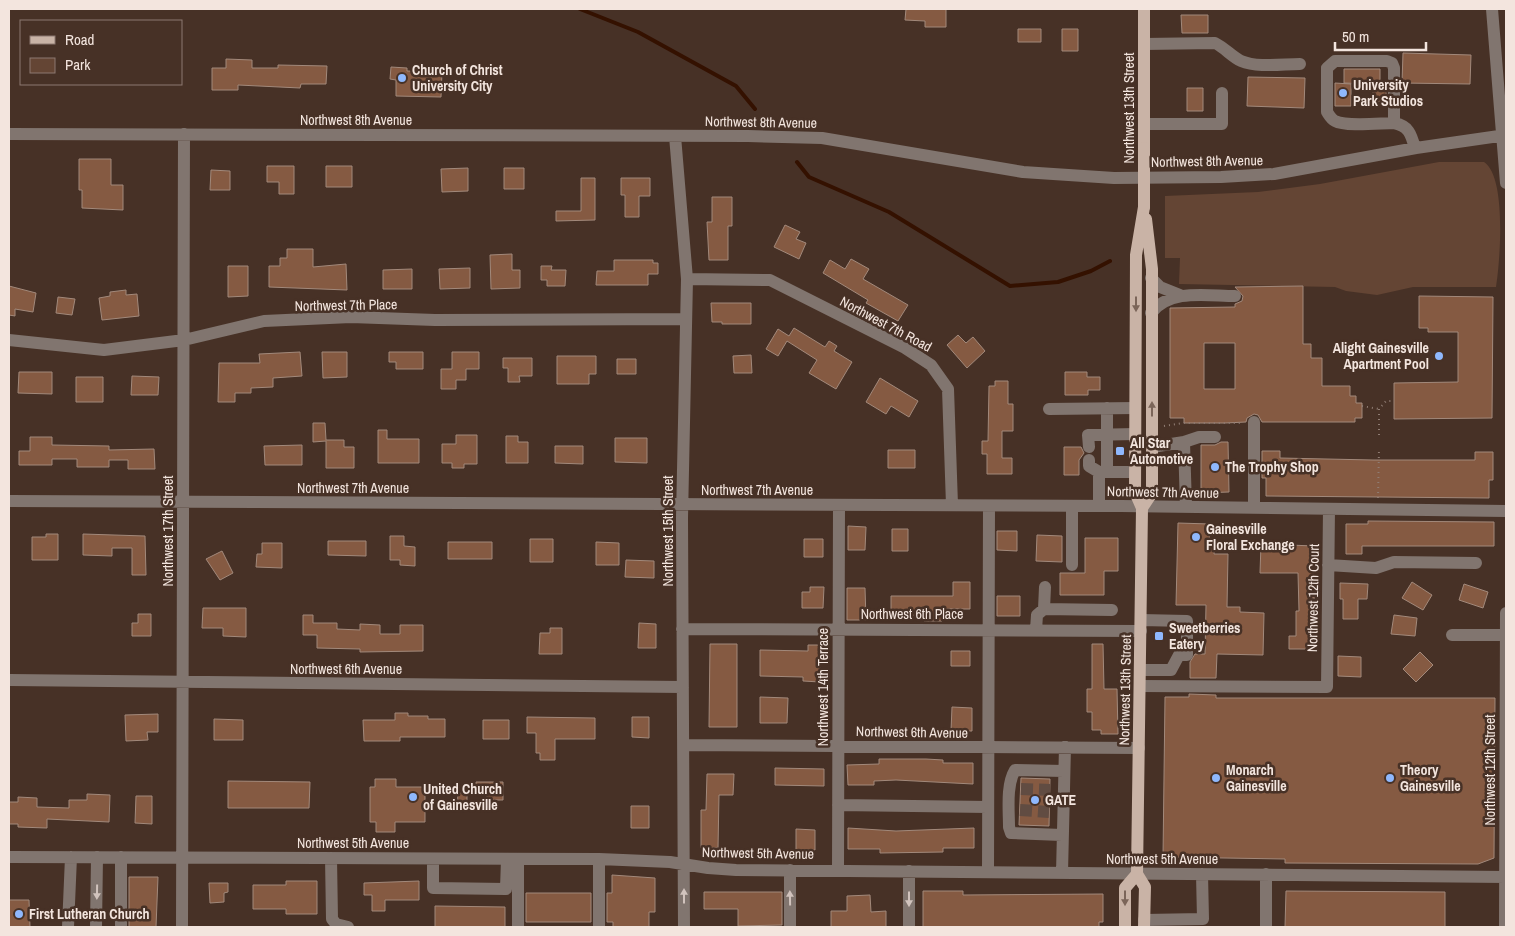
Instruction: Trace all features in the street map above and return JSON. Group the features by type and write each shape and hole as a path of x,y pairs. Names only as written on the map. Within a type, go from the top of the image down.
{"main road":[{"name":"Northwest 13th Street","path":"1142,508 1152,493 1152,278 1151,255 1144,207 1144,9"},
{"name":"Northwest 13th Street","path":"1144,207 1136,255 1134,492 1142,508 1137,874 1145,887 1144,924"},
{"name":"Northwest 13th Street","path":"1125,927 1125,888 1137,874"}],"street":[{"path":"1492,9 1504,135 1506,183"},
{"path":"1144,44 1215,44 1225,48 1242,62 1256,64 1300,64"},
{"path":"1394,123 1394,68 1392,63 1387,61 1335,61 1330,64 1327,68 1327,112 1335,122 1402,124 1411,132 1415,148"},
{"path":"1144,124 1222,124 1222,93"},
{"name":"Northwest 8th Avenue","path":"9,134 822,138 1023,172 1114,178 1222,177 1274,174 1415,148 1504,135"},
{"name":"Northwest 17th Street","path":"182,927 184,134"},
{"name":"Northwest 15th Street","path":"675,136 687,279 682,505 684,927"},
{"path":"1152,278 1160,287 1180,296"},
{"name":"Northwest 7th Road","path":"687,279 770,280 905,348 931,365 948,389 952,505"},
{"path":"1152,313 1157,305 1180,296 1235,296"},
{"name":"Northwest 7th Place","path":"9,340 104,350 184,340 264,322 351,317 435,320 686,319"},
{"path":"1099,506 1108,434 1107,408"},
{"path":"1049,409 1135,408"},
{"path":"1254,422 1254,508"},
{"path":"1135,434 1088,435 1089,466 1103,472 1135,472"},
{"path":"1152,447 1184,442 1199,437 1215,437"},
{"path":"1184,442 1186,507"},
{"name":"Northwest 7th Avenue","path":"9,501 184,503 503,502 1506,511"},
{"name":"Northwest 14th Terrace","path":"838,869 839,505"},
{"path":"988,871 989,506"},
{"path":"1072,506 1072,565"},
{"name":"Northwest 12th Court","path":"1140,686 1327,687 1329,509"},
{"path":"1328,565 1376,568 1394,562 1476,563"},
{"path":"1044,610 1045,586"},
{"path":"1036,630 1037,615 1044,610 1112,610"},
{"path":"1086,610 1086,631"},
{"name":"Northwest 12th Street","path":"1505,927 1506,613"},
{"name":"Northwest 6th Place","path":"682,629 988,629 1086,631 1187,621 1187,655 1179,655 1171,670 1140,670"},
{"path":"1452,635 1506,636"},
{"name":"Northwest 6th Avenue","path":"9,680 683,687"},
{"name":"Northwest 6th Avenue","path":"684,745 1139,748"},
{"path":"1062,872 1065,747"},
{"path":"1062,835 1011,833 1009,827 1014,810 1015,788 1010,778 1016,770 1064,771"},
{"path":"1050,790 1064,790"},
{"path":"838,805 988,807"},
{"path":"1049,812 1063,812"},
{"name":"Northwest 5th Avenue","path":"9,857 599,860 708,868 790,870 1505,877"},
{"path":"68,927 71,857"},
{"path":"96,927 98,858"},
{"path":"121,858 121,927"},
{"path":"331,858 332,919 336,924 348,927"},
{"path":"433,859 433,888 506,889 512,859"},
{"path":"512,859 518,927"},
{"path":"599,860 599,927"},
{"path":"790,870 790,927"},
{"path":"909,871 909,927"},
{"path":"1144,924 1203,920 1202,874"},
{"path":"1266,874 1266,927"}],"path":[{"path":"1379,436 1379,409 1386,401 1394,401"},
{"path":"1362,406 1379,409"},
{"path":"1378,501 1379,449"}],"green space":[{"path":"1439,162 1484,162 1491,171 1496,184 1500,221 1496,287 1413,287 1377,295 1346,291 1335,287 1179,284 1180,258 1165,258 1165,196 1258,192 1320,184"}],"building":[{"path":"906,9 946,9 946,27 925,27 925,21 905,20"},
{"path":"1181,15 1208,15 1208,33 1182,33"},
{"path":"1018,29 1041,29 1041,42 1018,42"},
{"path":"1062,29 1078,29 1078,51 1062,51"},
{"path":"1403,53 1471,55 1470,84 1402,83"},
{"path":"226,59 252,60 252,68 278,68 278,65 327,66 326,84 301,84 300,88 238,85 238,90 212,90 212,68 226,68"},
{"path":"391,67 407,68 407,71 442,72 441,97 396,96 396,80 390,79"},
{"path":"1344,69 1380,69 1380,83 1386,83 1386,102 1373,102 1373,84 1344,83"},
{"path":"1248,77 1305,78 1304,108 1247,106"},
{"path":"1335,83 1351,84 1351,106 1335,106"},
{"path":"1187,88 1203,88 1203,111 1187,111"},
{"path":"79,159 111,159 111,185 123,185 123,210 82,208 82,190 79,190"},
{"path":"267,166 294,166 294,194 279,194 279,182 267,182"},
{"path":"326,166 352,166 352,187 326,187"},
{"path":"468,168 468,191 442,192 441,169"},
{"path":"504,168 524,168 524,189 504,189"},
{"path":"211,170 230,171 230,190 210,190"},
{"path":"581,178 595,178 595,220 556,221 556,211 581,211"},
{"path":"621,178 650,178 650,196 639,196 639,217 625,217 625,195 621,195"},
{"path":"712,197 732,197 732,226 728,226 728,260 709,260 707,222 712,222"},
{"path":"785,225 800,232 796,239 806,243 799,259 774,247"},
{"path":"287,249 313,249 313,267 346,264 347,290 269,287 269,266 280,266 280,258 287,258"},
{"path":"512,254 512,270 520,270 520,288 491,289 490,255"},
{"path":"851,259 869,269 863,279 908,305 898,321 866,303 868,300 823,273 830,260 845,269"},
{"path":"614,260 653,260 653,263 658,263 658,274 648,274 648,285 596,285 597,271 614,271"},
{"path":"228,266 248,266 248,296 228,297"},
{"path":"541,266 552,266 551,270 566,270 565,286 547,286 547,280 541,280"},
{"path":"470,268 470,288 440,289 439,269"},
{"path":"412,269 412,289 383,289 383,270"},
{"path":"9,286 36,293 33,312 15,309 15,316 9,315"},
{"path":"1303,286 1303,344 1311,344 1311,358 1322,358 1322,386 1350,386 1350,396 1356,396 1356,403 1362,403 1362,418 1355,418 1355,422 1262,422 1258,415 1254,414 1247,418 1246,422 1184,423 1184,418 1170,418 1170,308 1235,307 1235,304 1242,301 1243,296 1235,287","holes":["1204,343 1235,343 1235,389 1204,389"]},
{"path":"126,290 126,295 137,294 139,316 102,320 99,298 110,296 110,292"},
{"path":"1419,296 1493,297 1492,418 1394,419 1394,383 1458,382 1458,332 1428,332 1428,328 1419,328"},
{"path":"58,297 75,299 72,315 56,313"},
{"path":"711,303 751,303 751,324 712,322"},
{"path":"794,328 825,347 829,341 837,346 834,351 852,362 836,389 809,373 817,360 787,341 778,356 766,349 778,329 789,336"},
{"path":"958,335 966,343 973,337 985,351 967,368 947,345"},
{"path":"300,352 302,376 273,378 273,387 251,388 251,393 235,393 235,402 218,402 219,363 260,363 259,354"},
{"path":"322,352 347,352 347,377 323,378"},
{"path":"389,352 423,352 423,369 396,369 396,362 389,362"},
{"path":"452,352 479,352 479,369 466,369 466,380 456,380 456,389 441,389 441,369 452,369"},
{"path":"751,355 752,373 734,373 733,356"},
{"path":"557,356 596,356 596,374 589,374 589,384 557,384"},
{"path":"503,358 532,358 532,376 519,376 520,382 508,382 508,368 503,368"},
{"path":"617,359 636,359 636,374 617,374"},
{"path":"19,372 52,372 52,394 18,393"},
{"path":"1065,372 1087,372 1087,377 1100,377 1100,390 1088,390 1088,395 1065,395"},
{"path":"132,376 159,377 158,395 131,395"},
{"path":"76,377 103,377 103,402 76,402"},
{"path":"880,378 918,401 909,417 891,406 886,414 866,402"},
{"path":"995,381 1008,381 1008,404 1013,404 1013,431 1002,431 1002,458 1012,458 1012,474 987,474 987,454 982,454 982,441 988,441 989,386 995,386"},
{"path":"313,423 325,423 326,440 344,440 344,447 354,447 354,468 326,468 326,441 313,442"},
{"path":"378,430 387,430 387,439 419,439 419,463 378,463"},
{"path":"456,435 477,435 477,464 464,464 464,468 452,468 452,463 442,463 442,444 456,444"},
{"path":"506,436 518,436 518,442 528,442 528,463 506,463"},
{"path":"30,437 52,437 52,445 109,446 109,450 154,449 155,469 128,469 128,460 109,460 109,467 77,467 77,459 52,459 52,465 19,465 19,451 30,451"},
{"path":"615,438 647,438 647,463 615,462"},
{"name":"The Trophy Shop","path":"1221,442 1228,442 1229,492 1201,493 1201,445 1215,445"},
{"path":"302,445 302,465 265,465 264,446"},
{"path":"555,446 583,446 583,464 555,463"},
{"path":"1064,447 1081,447 1084,453 1079,460 1079,475 1064,475"},
{"path":"888,450 915,450 915,468 888,468"},
{"path":"1262,451 1280,451 1280,458 1373,460 1475,460 1475,452 1493,452 1493,480 1489,480 1489,498 1266,496 1266,478 1262,478"},
{"path":"1368,521 1494,522 1494,546 1362,546 1362,554 1346,554 1346,524 1368,524"},
{"path":"1178,523 1210,524 1209,544 1215,544 1214,554 1228,554 1227,607 1240,607 1240,612 1264,613 1263,655 1217,654 1216,678 1190,678 1190,662 1195,654 1205,654 1206,605 1176,605"},
{"path":"848,526 866,527 865,550 848,550"},
{"path":"892,529 908,529 908,551 892,551"},
{"path":"997,531 1017,531 1017,551 997,550"},
{"path":"46,534 58,534 58,560 32,560 32,537 46,537"},
{"path":"83,534 145,536 146,575 132,575 132,548 112,548 112,556 83,555"},
{"path":"1037,535 1062,536 1062,562 1036,561"},
{"path":"390,536 404,536 404,546 415,547 415,566 400,565 400,560 390,560"},
{"path":"1085,538 1118,538 1118,571 1104,571 1104,595 1060,595 1060,573 1085,573"},
{"path":"530,539 553,539 553,562 530,562"},
{"path":"804,539 823,539 823,557 804,557"},
{"path":"328,541 366,541 366,556 328,555"},
{"path":"448,542 492,542 492,559 448,559"},
{"path":"596,542 619,543 619,565 596,565"},
{"path":"262,543 282,543 282,568 256,567 257,554 262,554"},
{"path":"1261,544 1315,546 1313,586 1315,586 1315,598 1311,598 1310,636 1315,636 1315,649 1289,649 1289,636 1296,636 1296,611 1299,611 1298,573 1260,573"},
{"path":"222,551 233,573 220,580 206,559"},
{"path":"626,560 654,561 654,578 625,577"},
{"path":"953,582 970,582 970,609 942,609 942,621 924,621 924,615 891,616 891,596 953,596"},
{"path":"1412,582 1432,595 1423,610 1402,598"},
{"path":"1340,583 1368,584 1367,599 1358,599 1358,619 1343,619 1343,599 1340,599"},
{"path":"1464,584 1488,592 1483,608 1459,600"},
{"path":"810,587 824,587 823,608 802,608 802,592 810,592"},
{"path":"847,588 865,588 866,620 847,620"},
{"path":"997,596 1020,596 1020,616 997,616"},
{"path":"203,608 246,608 246,637 223,636 223,628 202,628"},
{"path":"138,614 151,614 151,636 132,636 132,623 138,623"},
{"path":"303,615 313,615 313,623 337,623 337,629 360,630 360,624 380,625 380,634 400,634 400,625 423,625 423,651 360,652 360,649 317,648 317,635 303,635"},
{"path":"1394,615 1417,618 1415,636 1391,634"},
{"path":"639,623 656,624 656,648 638,648"},
{"path":"550,628 562,628 562,654 539,654 540,633 550,633"},
{"path":"710,644 737,644 737,727 709,727"},
{"path":"1092,644 1103,644 1104,689 1117,689 1118,734 1101,734 1101,730 1092,730 1092,712 1087,712 1087,689 1092,689"},
{"path":"808,645 821,645 820,682 803,681 803,677 760,676 760,650 808,651"},
{"path":"951,651 970,651 970,666 951,666"},
{"path":"1420,652 1433,665 1416,682 1403,669"},
{"path":"1338,656 1361,657 1361,677 1338,676"},
{"name":"Theory Gainesville","path":"1189,694 1216,695 1216,698 1495,698 1494,858 1478,864 1285,863 1285,859 1163,857 1165,697 1189,697"},
{"path":"760,697 788,698 787,723 760,723"},
{"path":"952,707 972,708 972,731 951,731"},
{"path":"395,713 408,713 408,716 428,716 428,719 445,719 445,737 400,737 400,741 364,741 363,720 395,720"},
{"path":"158,714 158,732 147,732 148,740 126,741 125,715"},
{"path":"527,717 595,718 595,739 555,739 555,760 540,760 540,753 536,753 536,733 527,733"},
{"path":"632,717 649,717 649,738 632,737"},
{"path":"214,719 243,720 243,740 214,740"},
{"path":"483,720 509,720 509,739 483,739"},
{"path":"879,759 926,759 943,760 943,763 973,763 973,784 896,780 874,781 874,785 848,785 847,765 879,764"},
{"path":"775,768 824,769 824,786 775,785"},
{"path":"707,774 734,774 733,795 719,795 718,848 701,848 701,810 706,810"},
{"name":"GATE","path":"1021,778 1050,779 1049,826 1019,825"},
{"name":"United Church of Gainesville","path":"375,779 396,779 396,787 425,787 425,822 395,822 395,832 376,832 376,822 370,822 370,787 375,787"},
{"path":"228,781 310,782 309,808 228,808"},
{"path":"476,782 503,782 503,800 487,800 487,794 476,794"},
{"path":"458,793 467,793 467,808 457,808"},
{"path":"87,794 110,795 109,822 47,819 47,828 18,827 18,824 9,824 9,802 18,802 18,797 37,798 37,807 69,808 69,800 87,800"},
{"path":"136,796 152,796 152,824 135,823"},
{"path":"631,806 649,806 649,828 631,828"},
{"path":"848,828 896,831 974,828 974,848 943,848 943,852 880,853 880,849 848,849"},
{"path":"796,829 815,830 815,850 796,850"},
{"path":"612,875 655,878 655,912 649,912 649,927 613,927 613,922 607,922 607,893 612,893"},
{"path":"129,877 158,877 156,927 129,927"},
{"path":"286,881 317,881 317,914 286,914 286,909 253,909 253,885 286,885"},
{"path":"419,881 419,900 385,900 385,911 372,911 372,895 364,895 364,883"},
{"path":"209,883 228,883 228,892 224,893 224,902 210,903"},
{"path":"923,891 963,891 963,895 1103,894 1103,922 1099,922 1099,927 923,927"},
{"path":"1286,891 1445,892 1445,927 1285,927"},
{"path":"704,892 782,892 782,925 738,926 738,909 704,909"},
{"path":"526,893 591,893 591,922 526,922"},
{"path":"870,895 871,912 886,911 886,927 831,927 831,911 847,911 847,896"},
{"name":"First Lutheran Church","path":"9,900 29,900 30,927 9,927"},
{"path":"435,906 505,907 505,927 435,927"}],"waterway":[{"path":"580,9 638,32 736,86 755,109"},
{"path":"797,162 809,177 889,212 1010,286 1058,282 1091,271 1110,261"}],"tunnel":[{"path":"1021,789 1050,790"},
{"path":"1020,810 1049,812"}],"place":[{"name":"Church of Christ University City","path":"402,78"},
{"name":"University Park Studios","path":"1343,93"},
{"name":"Alight Gainesville Apartment Pool","path":"1439,356"},
{"name":"All Star Automotive","path":"1120,451"},
{"name":"The Trophy Shop","path":"1215,467"},
{"name":"Gainesville Floral Exchange","path":"1196,537"},
{"name":"Sweetberries Eatery","path":"1159,636"},
{"name":"Monarch Gainesville","path":"1216,778"},
{"name":"Theory Gainesville","path":"1390,778"},
{"name":"United Church of Gainesville","path":"413,797"},
{"name":"GATE","path":"1035,800"},
{"name":"First Lutheran Church","path":"19,914"}]}
